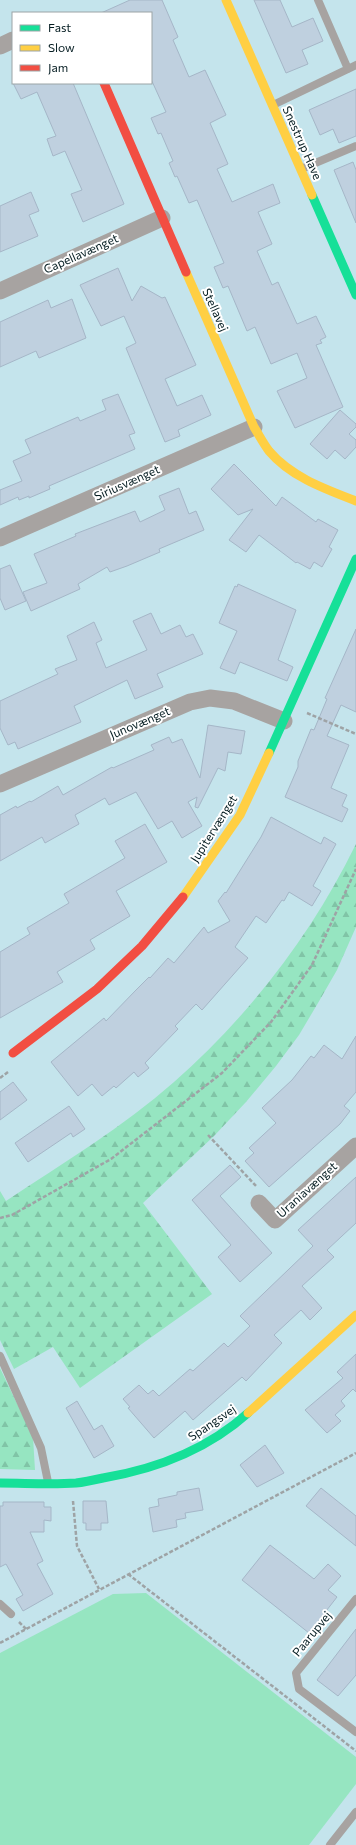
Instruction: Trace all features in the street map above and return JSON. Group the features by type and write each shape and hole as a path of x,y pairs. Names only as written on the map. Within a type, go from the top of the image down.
{"street":[{"name":"Snestrup Have","path":"226,0 356,295"},
{"path":"0,46 12,40"},
{"name":"Stellavej","path":"104,84 254,427 270,452 289,469 313,485 356,501"},
{"name":"Capellavænget","path":"0,291 162,218"},
{"name":"Siriusvænget","path":"0,538 254,427"},
{"name":"Jupitervænget","path":"13,1053 102,983 142,946 192,886 240,815 356,559"},
{"name":"Junovænget","path":"0,784 190,702 210,698 287,714"},
{"name":"Uraniavænget","path":"259,1203 275,1220 356,1146"},
{"name":"Spangsvej","path":"0,1483 71,1484 129,1474 161,1464 194,1450 236,1424 356,1315"}],"lane":[{"path":"318,0 348,69"},
{"path":"272,105 356,65"},
{"path":"300,169 356,146"},
{"path":"0,1356 42,1448 48,1484"},
{"name":"Paarupvej","path":"356,1599 296,1673 300,1689 356,1732"},
{"path":"0,1604 11,1614"},
{"path":"330,1845 356,1812"}],"path":[{"path":"287,714 356,734"},
{"path":"0,1218 12,1215 111,1159 222,1073 271,1022 312,965 356,869"},
{"path":"208,1135 258,1188 259,1203"},
{"path":"0,1643 356,1453"},
{"path":"71,1484 77,1546 99,1589"},
{"path":"128,1574 356,1751"}],"green space":[{"path":"356,844 356,927 337,970 318,1003 299,1035 246,1102 214,1136 143,1203 212,1294 80,1388 53,1347 14,1369 0,1340 0,1191 6,1201 71,1159 134,1114 174,1082 202,1056 253,1001 277,972 320,910"},
{"path":"0,1368 33,1437 35,1470 0,1469"},
{"path":"146,1593 356,1757 356,1784 309,1845 0,1845 0,1653 113,1594"}],"building":[{"path":"130,0 162,0 178,37 173,40 189,77 205,70 226,115 210,123 228,164 217,169 232,202 273,184 280,203 258,212 272,244 257,251 272,285 278,282 297,324 316,316 326,337 320,340 322,343 316,345 343,407 295,428 277,391 307,378 297,353 271,364 255,327 247,331 228,286 223,288 214,267 224,263 197,200 189,203 177,176 175,177 169,163 173,161 161,133 158,134 151,118 166,112 152,81 152,12 103,12"},
{"path":"254,0 280,0 292,27 313,18 323,41 302,50 308,64 286,73"},
{"path":"14,84 73,84 124,204 83,222 71,194 82,190 65,151 53,156 47,139 56,136 37,92 21,99"},
{"path":"356,89 356,136 339,143 333,129 320,135 309,110"},
{"path":"353,162 356,170 356,223 334,170"},
{"path":"31,192 39,211 29,215 38,236 0,252 0,206"},
{"path":"118,268 132,301 141,286 162,298 165,297 196,365 165,379 177,406 202,395 211,415 178,430 180,436 165,442 126,348 136,343 124,316 101,326 80,285"},
{"path":"72,299 86,338 39,358 36,351 0,367 0,322 48,300 51,308"},
{"path":"118,394 135,433 129,435 135,449 49,486 50,489 29,498 29,496 19,500 18,497 0,505 0,490 22,481 13,461 31,453 25,440 78,417 80,421 106,410 102,400"},
{"path":"340,410 356,424 356,427 349,434 356,440 356,447 345,459 335,450 327,459 310,444"},
{"path":"234,464 276,506 282,497 316,522 318,519 338,530 329,547 332,549 322,567 314,562 310,569 297,562 296,563 259,535 246,552 229,540 253,509 238,515 211,489"},
{"path":"179,488 189,514 196,511 204,530 159,549 160,552 127,566 110,572 107,567 78,584 80,589 31,611 23,592 47,583 34,554 76,536 75,534 135,511 140,522 165,510 159,496"},
{"path":"10,565 26,601 5,610 0,598 0,569"},
{"path":"238,584 296,610 278,660 293,667 287,681 240,662 235,674 220,668 237,631 219,623 235,586 237,587"},
{"path":"151,613 161,634 180,625 186,637 193,634 203,654 157,674 163,687 135,699 127,680 74,706 81,722 18,749 15,742 8,745 0,728 0,701 58,674 55,669 77,660 67,636 94,622 102,640 96,643 106,668 147,650 133,621"},
{"path":"356,629 356,712 341,705 327,736 349,745 331,788 347,795 342,806 348,809 342,822 285,797 298,767 298,761 311,729 314,730 327,699 325,698"},
{"path":"208,725 245,731 241,754 228,752 225,771 218,768 198,808 195,807 197,797 188,802 202,826 182,838 172,821 158,829 136,792 109,805 105,798 75,815 79,824 45,843 42,837 0,861 0,815 16,806 17,808 30,801 31,802 58,786 63,795 112,767 113,768 154,750 151,745 169,737 172,743 182,739 200,778"},
{"path":"271,817 321,844 324,837 336,844 313,886 321,891 312,906 289,892 284,901 282,900 266,923 256,916 235,947 248,958 202,1010 196,1004 175,1026 178,1029 145,1063 149,1068 138,1077 134,1072 116,1088 114,1086 102,1096 92,1084 78,1096 51,1062 104,1018 106,1021 168,958 174,963 204,927 208,933 230,921 218,901 225,892 226,893 261,837"},
{"path":"145,824 167,862 116,891 130,916 90,940 95,949 57,972 63,982 0,1018 0,952 30,934 27,928 69,903 64,894 125,858 115,841"},
{"path":"356,1036 356,1092 344,1106 350,1111 340,1124 269,1187 245,1161 254,1153 249,1148 276,1123 262,1108 292,1080 311,1056 314,1058 324,1045 342,1059"},
{"path":"13,1082 27,1100 0,1120 0,1092"},
{"path":"69,1106 85,1129 73,1137 71,1133 28,1162 15,1143"},
{"path":"230,1165 241,1177 220,1196 272,1253 240,1282 218,1257 231,1245 192,1200"},
{"path":"356,1177 356,1223 327,1250 334,1257 302,1286 322,1308 310,1320 301,1310 274,1335 282,1343 246,1381 242,1377 193,1420 185,1411 154,1438 128,1408 130,1407 123,1399 139,1385 148,1394 153,1390 159,1396 190,1369 193,1371 224,1343 228,1347 250,1326 240,1316 313,1246 298,1230"},
{"path":"356,1354 356,1392 353,1389 341,1401 345,1406 335,1415 341,1421 327,1433 305,1410 343,1378 337,1372"},
{"path":"77,1401 94,1430 102,1425 114,1446 94,1458 66,1408"},
{"path":"265,1445 284,1473 257,1487 240,1465"},
{"path":"199,1488 203,1510 185,1513 186,1518 176,1520 177,1527 153,1532 149,1508 159,1506 158,1499 177,1495 177,1492"},
{"path":"321,1488 356,1516 356,1546 306,1506"},
{"path":"83,1501 106,1501 108,1523 101,1523 101,1530 86,1530 86,1523 83,1523"},
{"path":"3,1502 44,1502 44,1507 51,1507 51,1521 44,1520 44,1532 30,1532 43,1561 37,1564 53,1594 23,1611 16,1599 23,1595 6,1564 0,1567 0,1506 3,1506"},
{"path":"270,1545 314,1579 328,1564 341,1576 328,1590 337,1597 309,1633 242,1580"},
{"path":"356,1629 356,1675 338,1696 317,1680"}],"traffic: fast":[{"path":"312,195 356,295"},
{"path":"269,753 356,559"},
{"path":"0,1483 76,1483 142,1469 162,1463 199,1447 232,1426 248,1413"}],"traffic: slow":[{"path":"226,0 312,195"},
{"path":"186,272 254,427 269,451 298,475 321,487 356,501"},
{"path":"183,897 240,815 269,753"},
{"path":"248,1413 356,1315"}],"traffic: jam":[{"path":"104,84 186,272"},
{"path":"13,1053 97,989 142,946 183,897"}]}
